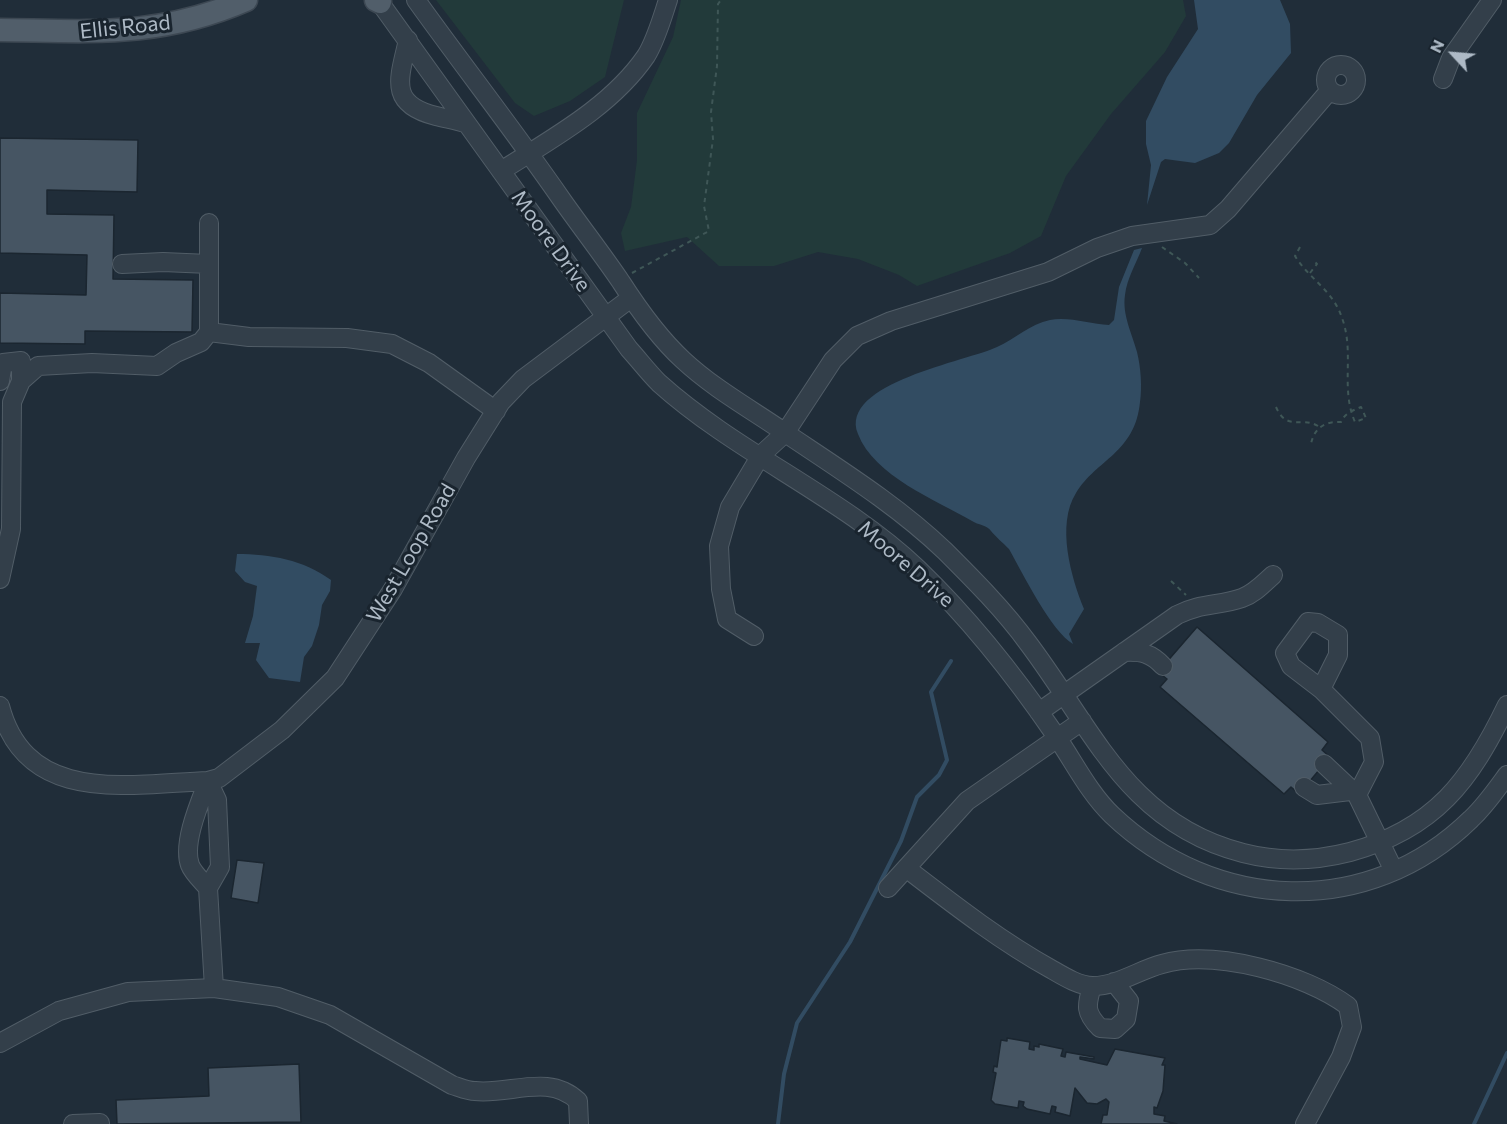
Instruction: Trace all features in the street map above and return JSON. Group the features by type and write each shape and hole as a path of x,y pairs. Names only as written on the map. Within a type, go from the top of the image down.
{"main road":[{"name":"Ellis Road","path":"0,30 76,33 139,30 180,22 246,0"}],"street":[{"name":"Moore Drive","path":"416,0 666,344 703,379 872,492 943,550 1012,622 1124,780 1148,804 1185,831 1204,841 1257,857 1304,860 1327,858 1381,843 1428,815 1458,788 1480,759 1507,705"},
{"path":"501,171 588,115 627,79 646,55 668,0"},
{"path":"1443,79 1451,58 1492,0"},
{"name":"Moore Drive","path":"378,1 607,318 658,381 761,455 868,527 916,568 966,618 1057,736 1110,813 1146,843 1198,873 1257,890 1300,892 1334,889 1394,871 1440,845 1470,821 1507,775"},
{"path":"408,40 399,85 405,102 422,112 468,124"},
{"path":"754,636 727,619 721,589 719,546 730,507 761,455 785,433 833,360 857,336 891,321 1048,272 1097,248 1132,236 1210,225 1228,209 1330,90"},
{"path":"21,381 38,366 92,363 157,366 176,353 201,342 209,333 210,223"},
{"path":"122,264 163,262 209,264"},
{"name":"West Loop Road","path":"208,781 219,778 282,730 335,678 393,589 466,458 496,411 523,379 631,298"},
{"path":"209,333 249,337 347,338 392,344 429,363 496,411"},
{"path":"0,579 11,530 12,402 21,381 21,361 3,363 0,377 12,402"},
{"path":"1039,712 1189,609 1241,599 1254,593 1273,575"},
{"path":"1124,652 1142,651 1156,658 1163,666"},
{"path":"1321,689 1370,738 1374,762 1353,793"},
{"path":"0,706 5,726 23,753 48,772 58,776 78,783 104,785 208,781"},
{"path":"888,888 968,801 1057,736 1082,721"},
{"path":"1324,764 1353,793 1394,871"},
{"path":"208,781 195,814 189,843 190,866 208,888"},
{"path":"208,781 217,800 220,867 208,888 214,988"},
{"path":"1304,787 1317,795 1353,793"},
{"path":"906,868 1008,945 1070,979 1092,986 1114,982 1163,963 1201,960 1258,967 1329,992 1348,1006 1352,1027 1341,1058 1305,1124"},
{"path":"1092,986 1088,1002 1089,1017 1100,1028 1115,1029 1126,1019 1129,1001 1114,982"},
{"path":"0,1043 59,1011 128,992 214,988 278,998 330,1015 452,1085 474,1091 549,1086 568,1091 578,1101 579,1124"},
{"path":"73,1124 100,1123"}],"path":[{"path":"620,280 664,253 708,231 704,206 713,139 711,112 717,66 718,4 721,0"},
{"path":"1155,244 1185,263 1198,278"},
{"path":"1300,247 1294,256 1332,296 1346,331 1349,358 1347,396 1350,411 1355,422 1366,418 1361,407 1350,411 1341,422 1332,422 1319,427 1311,444"},
{"path":"1310,273 1317,264 1315,262"},
{"path":"1276,407 1279,415 1292,423 1311,422 1319,427"},
{"path":"1171,581 1184,591 1189,601"}],"green space":[{"path":"436,0 624,0 605,77 570,101 534,116 515,103"},
{"path":"681,0 1183,0 1186,16 1165,52 1111,114 1066,176 1041,236 1010,253 917,286 899,275 858,259 818,252 774,266 719,266 687,237 625,251 621,233 631,207 637,160 637,113 673,37"}],"water":[{"path":"1194,0 1280,0 1290,24 1291,53 1257,95 1229,143 1219,153 1195,163 1165,159 1161,162 1147,205 1151,165 1146,144 1146,121 1167,77 1198,29"},
{"path":"1142,248 1128,283 1124,302 1140,371 1141,396 1137,419 1123,444 1085,481 1076,493 1067,520 1066,535 1070,567 1084,609 1069,634 1073,644 1047,615 1009,549 987,527 924,495 878,462 866,449 858,434 857,416 867,401 886,388 935,367 997,347 1043,322 1064,319 1109,325 1114,320 1119,287 1134,250"},
{"path":"237,554 286,559 321,573 331,580 330,591 322,605 319,625 312,646 304,657 300,682 269,678 256,660 260,643 245,643 253,616 257,586 245,582 235,571"}],"building":[{"path":"0,138 138,140 137,192 47,190 47,214 114,215 113,279 193,280 192,332 85,331 85,344 0,343 0,293 86,295 87,255 0,253"},
{"path":"1197,627 1328,742 1322,750 1330,757 1299,794 1291,787 1284,794 1160,687 1167,679 1158,672"},
{"path":"237,860 264,863 258,903 231,898"},
{"path":"1007,1038 1030,1042 1029,1049 1034,1050 1034,1046 1039,1047 1039,1044 1063,1049 1061,1056 1065,1057 1066,1052 1094,1057 1094,1059 1080,1057 1080,1059 1107,1065 1115,1049 1165,1058 1162,1065 1165,1065 1163,1091 1157,1108 1154,1107 1154,1114 1165,1116 1164,1121 1177,1124 1101,1124 1103,1115 1107,1115 1109,1102 1106,1099 1097,1104 1087,1103 1075,1088 1070,1116 1055,1112 1056,1107 1052,1106 1050,1114 1027,1109 1023,1106 1024,1102 1019,1101 1018,1108 995,1104 991,1100 996,1073 993,1072 994,1066 997,1067 1001,1040 1007,1041"},
{"path":"299,1064 301,1122 117,1124 116,1100 209,1096 208,1068"}],"waterway":[{"path":"778,1124 784,1074 797,1023 850,942 901,841 917,797 939,775 947,760 931,692 951,661"},
{"path":"1474,1124 1507,1053"}]}
